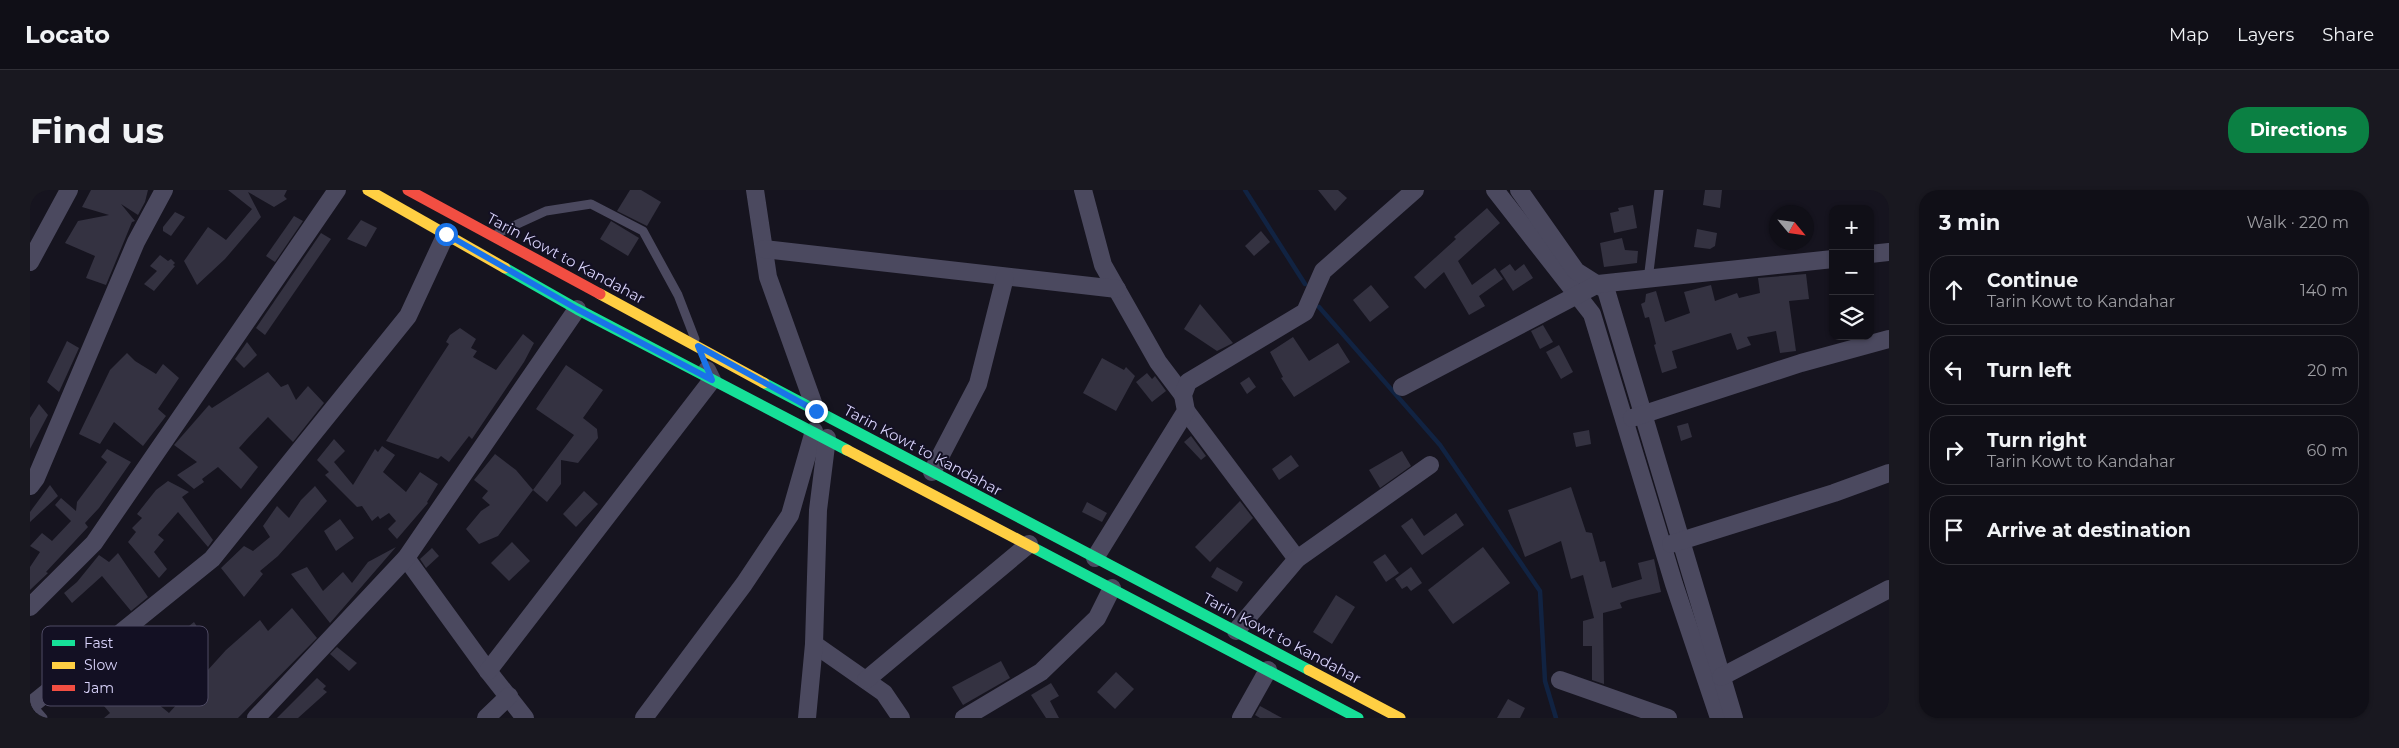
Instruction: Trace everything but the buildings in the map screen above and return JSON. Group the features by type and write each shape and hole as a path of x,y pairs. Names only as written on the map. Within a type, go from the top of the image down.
{"main road":[{"path":"368,190 577,309 821,435 1358,718"},
{"name":"Tarin Kowt to Kandahar","path":"408,190 816,411 1400,718"}],"street":[{"path":"30,262 69,190"},
{"path":"30,486 36,478 136,242 164,190"},
{"path":"30,607 94,543 337,190"},
{"path":"755,190 768,277 816,411"},
{"path":"1083,190 1102,265 1158,362 1184,403 1298,559"},
{"path":"1095,558 1184,403 1188,382 1305,312 1324,271 1415,190"},
{"path":"1495,190 1592,314 1663,547 1719,718"},
{"path":"1519,190 1576,271 1606,290 1734,718"},
{"path":"127,626 212,558 408,316 446,234"},
{"path":"764,249 1117,290"},
{"path":"1874,254 1889,252"},
{"path":"1402,387 1598,284 1829,259"},
{"path":"932,472 978,384 1004,277"},
{"path":"256,718 406,558 577,309"},
{"path":"1625,420 1801,363 1889,339"},
{"path":"488,671 712,380 698,346"},
{"path":"807,718 814,644 821,435"},
{"path":"644,718 744,584 790,515 821,435"},
{"path":"1236,631 1298,559 1430,464"},
{"path":"1663,547 1889,473"},
{"path":"866,680 1029,544"},
{"path":"406,558 488,671 525,718"},
{"path":"964,718 1040,672 1097,618 1112,588"},
{"path":"1721,677 1889,589"},
{"path":"814,644 884,693 901,718"},
{"path":"1241,718 1268,670"},
{"path":"1560,680 1668,718"},
{"path":"30,704 42,694"},
{"path":"486,718 508,696"}],"lane":[{"path":"1648,280 1659,190"},
{"path":"493,236 546,211 591,204 643,231 678,295 698,346"},
{"path":"30,704 43,718"}],"waterway":[{"path":"1245,190 1305,284"},
{"path":"1319,307 1440,445 1540,591 1545,681 1556,718"}],"traffic: fast":[{"path":"505,268 577,309 847,450"},
{"path":"764,383 1309,670"},
{"path":"1034,548 1358,718"}],"traffic: slow":[{"path":"368,190 505,268"},
{"path":"600,294 764,383"},
{"path":"847,450 1034,548"},
{"path":"1309,670 1400,718"}],"traffic: jam":[{"path":"408,190 600,294"}],"route":[{"path":"446,234 577,309 712,380 698,346 816,411"}]}
